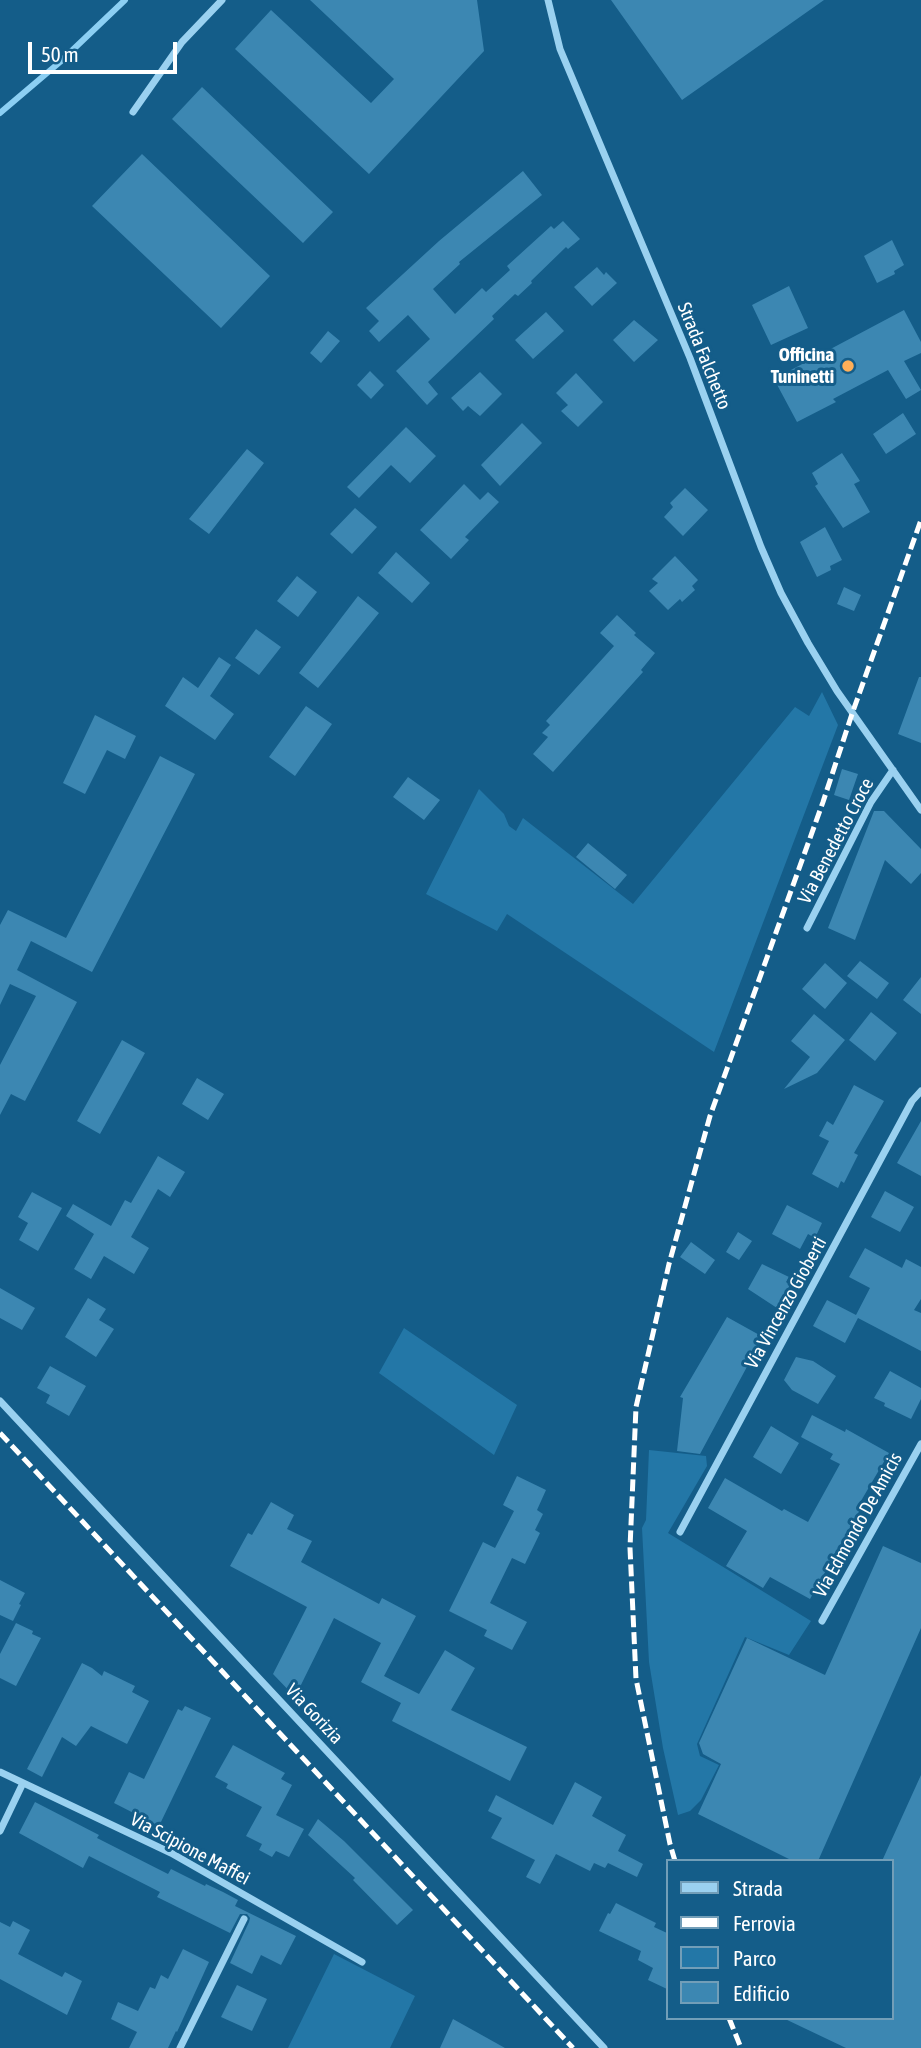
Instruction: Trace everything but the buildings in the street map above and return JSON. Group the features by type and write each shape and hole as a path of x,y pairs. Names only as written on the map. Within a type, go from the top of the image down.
{"street":[{"path":"133,112 182,43 222,0"},
{"name":"Strada Falchetto","path":"548,0 560,49 690,358 781,593 852,714 920,806"},
{"name":"Via Benedetto Croce","path":"807,928 871,802 893,770"},
{"name":"Via Vincenzo Gioberti","path":"680,1532 912,1101 921,1091"},
{"name":"Via Gorizia","path":"0,1401 604,2048"},
{"name":"Via Edmondo De Amicis","path":"822,1621 921,1444"},
{"name":"Via Scipione Maffei","path":"0,1772 171,1853 362,1962"},
{"path":"0,1831 23,1783"},
{"path":"180,2048 244,1919"}],"green space":[{"path":"822,692 838,725 714,1052 507,914 497,931 426,894 479,789 504,814 509,826 516,831 523,818 633,904 795,707 809,716"},
{"path":"404,1328 517,1405 494,1455 379,1373"},
{"path":"649,1450 706,1456 707,1466 668,1533 811,1621 789,1655 745,1637 697,1744 700,1756 719,1765 701,1800 690,1811 678,1815 663,1748 649,1662 642,1528 646,1520"},
{"path":"334,1954 415,1996 390,2048 288,2048"}],"waterway":[{"path":"0,113 60,62 125,0"}],"railway":[{"path":"674,1859 636,1679 630,1548 636,1407 669,1264 710,1116 921,520"},
{"path":"0,1433 573,2048"},
{"path":"730,2020 741,2048"}],"place":[{"name":"Officina Tuninetti","path":"848,366"}]}
